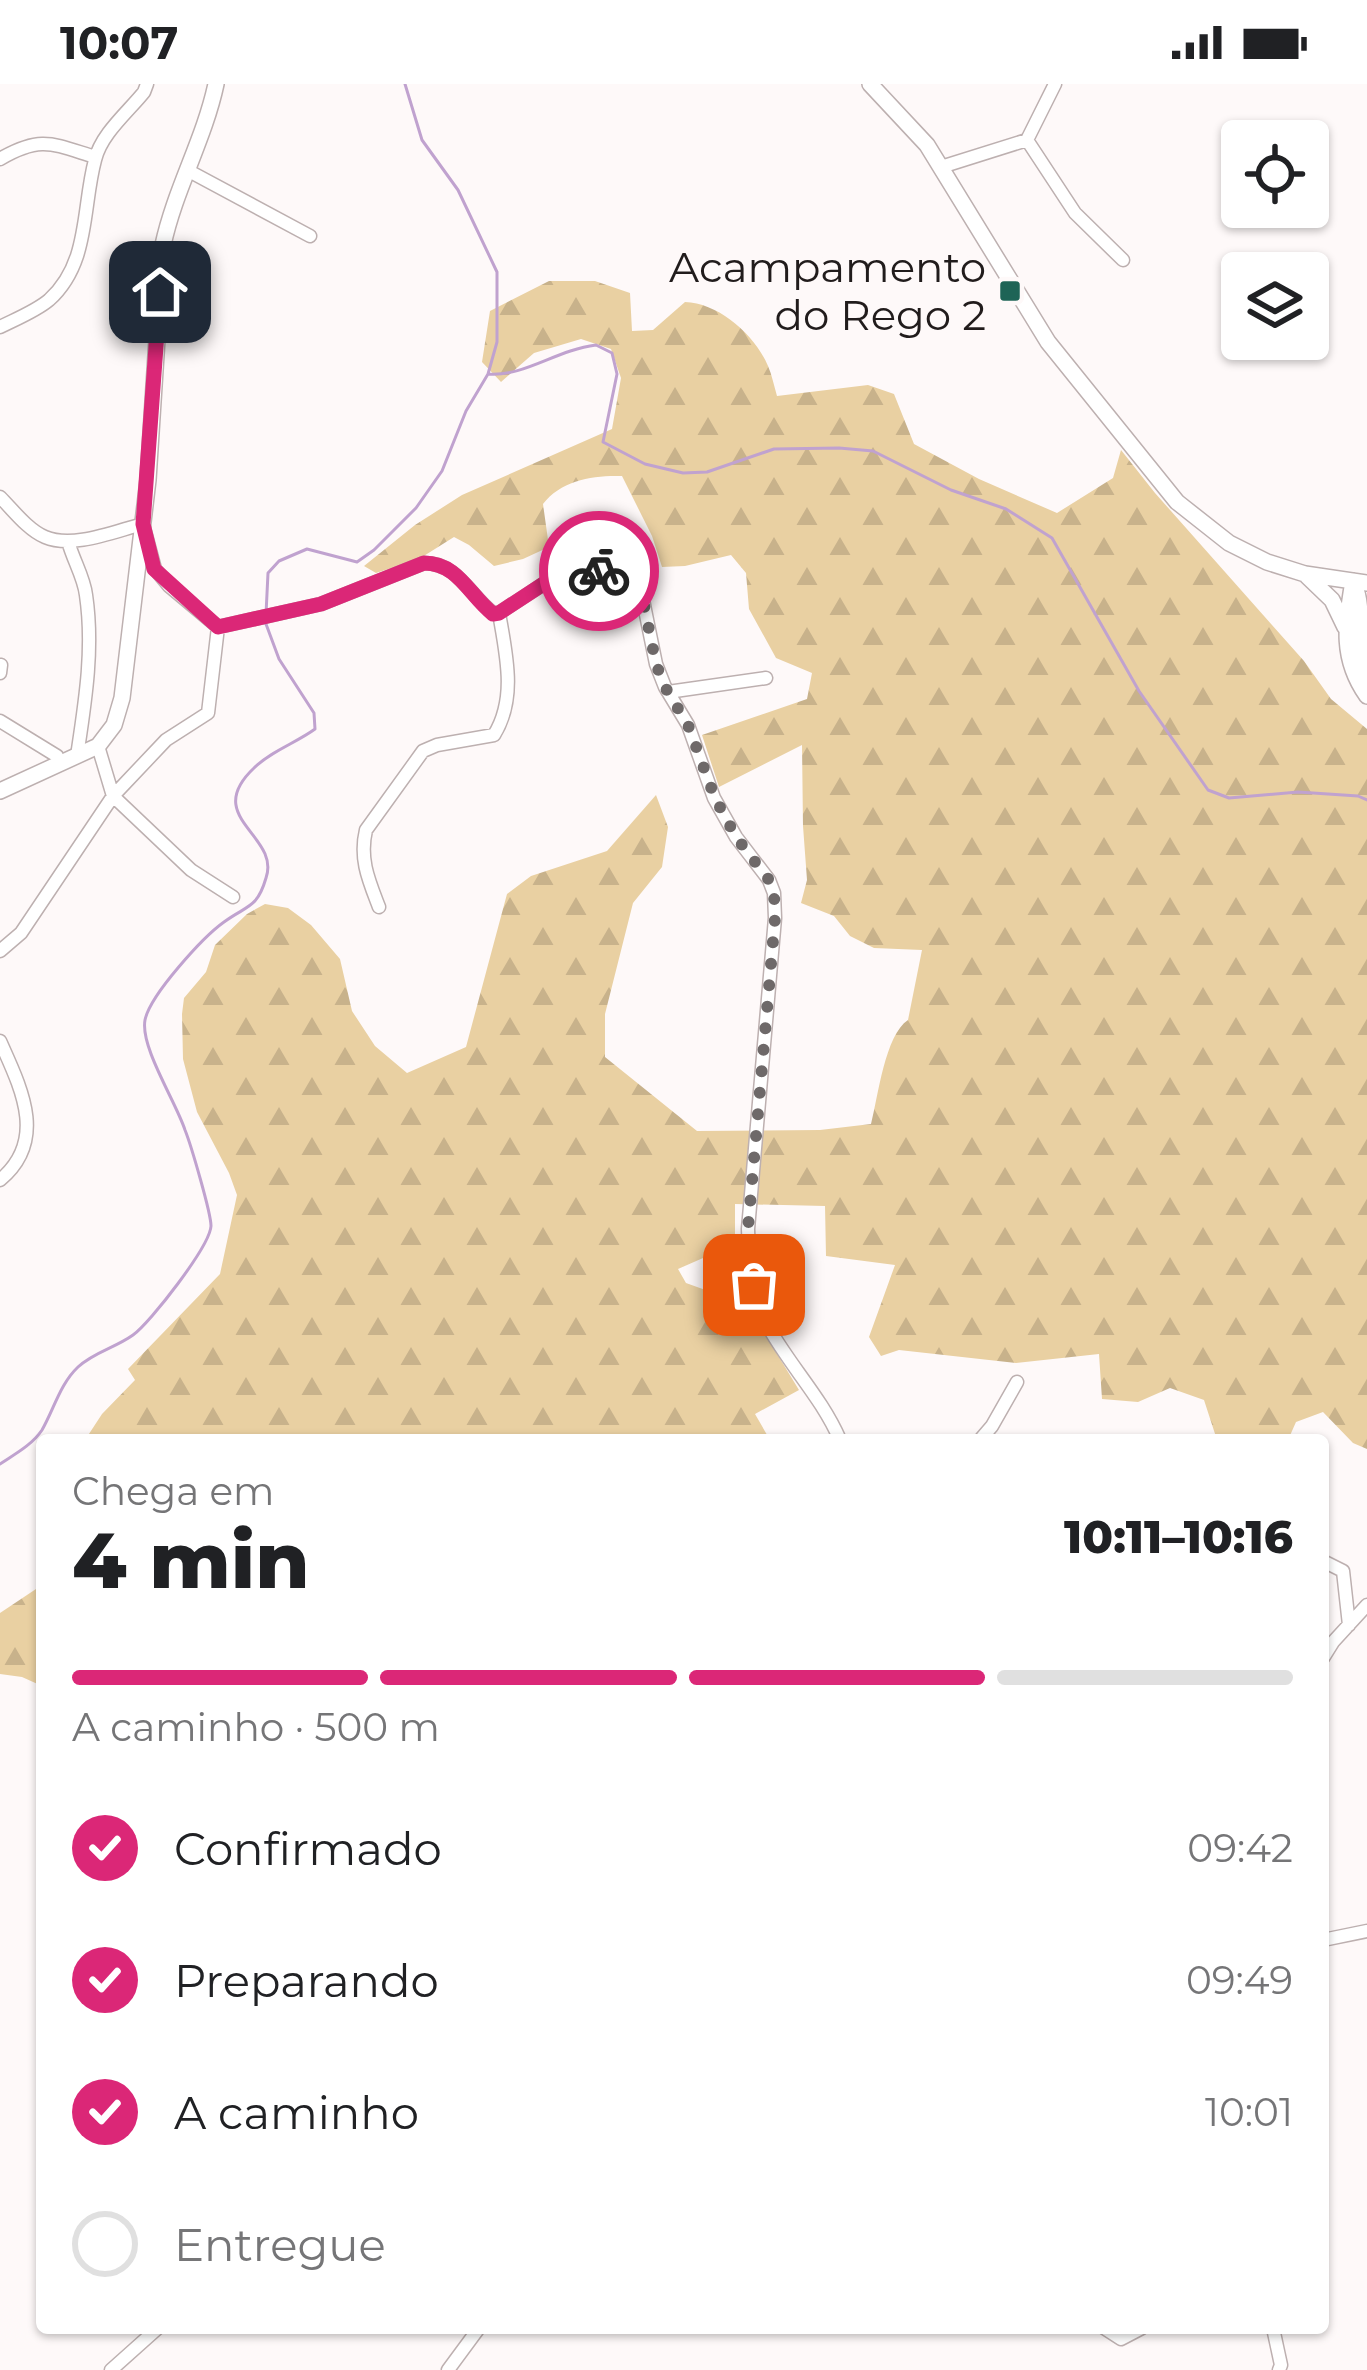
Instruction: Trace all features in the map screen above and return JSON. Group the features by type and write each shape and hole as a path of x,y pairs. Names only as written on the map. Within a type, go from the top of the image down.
{"main road":[{"path":"0,791 98,746 114,725 122,698 143,524 163,244 170,211 216,84"},
{"path":"870,84 927,145 1048,341 1177,502 1229,543 1268,562 1305,574 1360,582"},
{"path":"1305,574 1332,600 1346,627 1350,666 1367,696"},
{"path":"1360,582 1365,617 1358,646 1367,675"},
{"path":"1346,627 1360,582"}],"street":[{"path":"0,327 47,302 67,279 85,232 95,157 147,84"},
{"path":"941,167 1027,140 1055,84"},
{"path":"1027,140 1075,213 1124,260"},
{"path":"0,159 22,146 48,142 95,157"},
{"path":"187,170 310,236"},
{"path":"0,497 48,539 68,542 143,524 154,569 218,627"},
{"path":"68,542 86,590 90,636 77,756"},
{"path":"218,627 321,604 424,563 440,563 488,611 499,613 554,577 614,571 630,579 642,595 656,664 688,725 715,798 774,893 748,1228 750,1268 763,1318 827,1411 837,1434"},
{"path":"379,908 364,865 366,830 423,751 483,739 494,735 501,723 508,670 499,613"},
{"path":"0,951 22,933 113,796 166,740 208,713 218,627"},
{"path":"668,692 766,678"},
{"path":"0,721 57,756 60,764"},
{"path":"98,746 113,796 191,870 233,898"},
{"path":"0,1041 26,1107 28,1126 14,1168 0,1180"},
{"path":"985,1434 1017,1382"},
{"path":"1329,1564 1342,1571 1349,1625"},
{"path":"1329,1650 1367,1604"},
{"path":"1329,1939 1367,1931"},
{"path":"111,2370 151,2334"},
{"path":"448,2370 475,2334"},
{"path":"1275,2334 1281,2368"}],"green space":[{"path":"549,281 595,281 630,293 632,331 653,330 685,302 710,308 754,343 768,366 777,396 868,385 894,394 914,444 1057,513 1113,478 1121,450 1304,661 1331,699 1367,729 1367,1449 1353,1443 1323,1412 1296,1422 1291,1434 1215,1434 1204,1400 1170,1388 1138,1402 1102,1399 1099,1354 1016,1363 899,1350 881,1356 869,1337 895,1265 826,1256 825,1206 735,1204 735,1244 678,1269 686,1283 711,1292 757,1321 799,1390 755,1414 767,1434 89,1434 135,1380 128,1369 220,1274 237,1195 197,1112 183,1059 182,1014 184,998 206,972 215,945 247,914 265,904 288,908 311,925 340,959 352,1011 375,1046 407,1073 466,1047 507,894 531,876 607,851 656,795 668,827 662,867 633,903 605,1014 605,1057 697,1131 820,1130 871,1124 888,1052 908,1020 922,950 874,948 850,936 834,916 801,903 807,880 802,745 719,787 702,735 807,699 812,673 776,658 749,609 746,573 731,555 662,567 622,476 611,476 579,481 550,496 543,504 549,547 523,559 494,566 454,537 419,559 376,573 364,566 462,495 612,429 621,378 611,349 581,339 534,353 501,382 482,362 490,311"},
{"path":"36,1589 36,1683 0,1674 0,1613"}],"waterway":[{"path":"405,84 422,140 458,190 497,272 497,342 488,374 514,371 596,345 612,353 617,374 603,442 645,464 683,473 707,472 774,449 873,451 951,490 1006,509 1052,538 1139,691 1208,790 1229,798 1298,792 1367,800"},
{"path":"266,614 268,573 279,561 307,549 357,562 416,508 442,471 466,411 488,374"},
{"path":"39,1434 72,1374 133,1335 152,1316 190,1266 211,1226 180,1118 148,1045 145,1020 156,996 191,953 250,905 263,888 268,863 238,813 240,785 261,762 315,729 314,713 279,659 266,624"},
{"path":"0,1464 36,1437"}],"way so far":[{"path":"599,571 614,571 630,579 642,595 665,687 688,725 715,798 774,893 748,1228 754,1285"}],"place":[{"name":"Acampamento do Rego 2","path":"1010,291"}],"route":[{"path":"160,292 143,524 154,569 218,627 321,604 424,563 440,563 456,574 493,614 554,577 599,571"}]}
